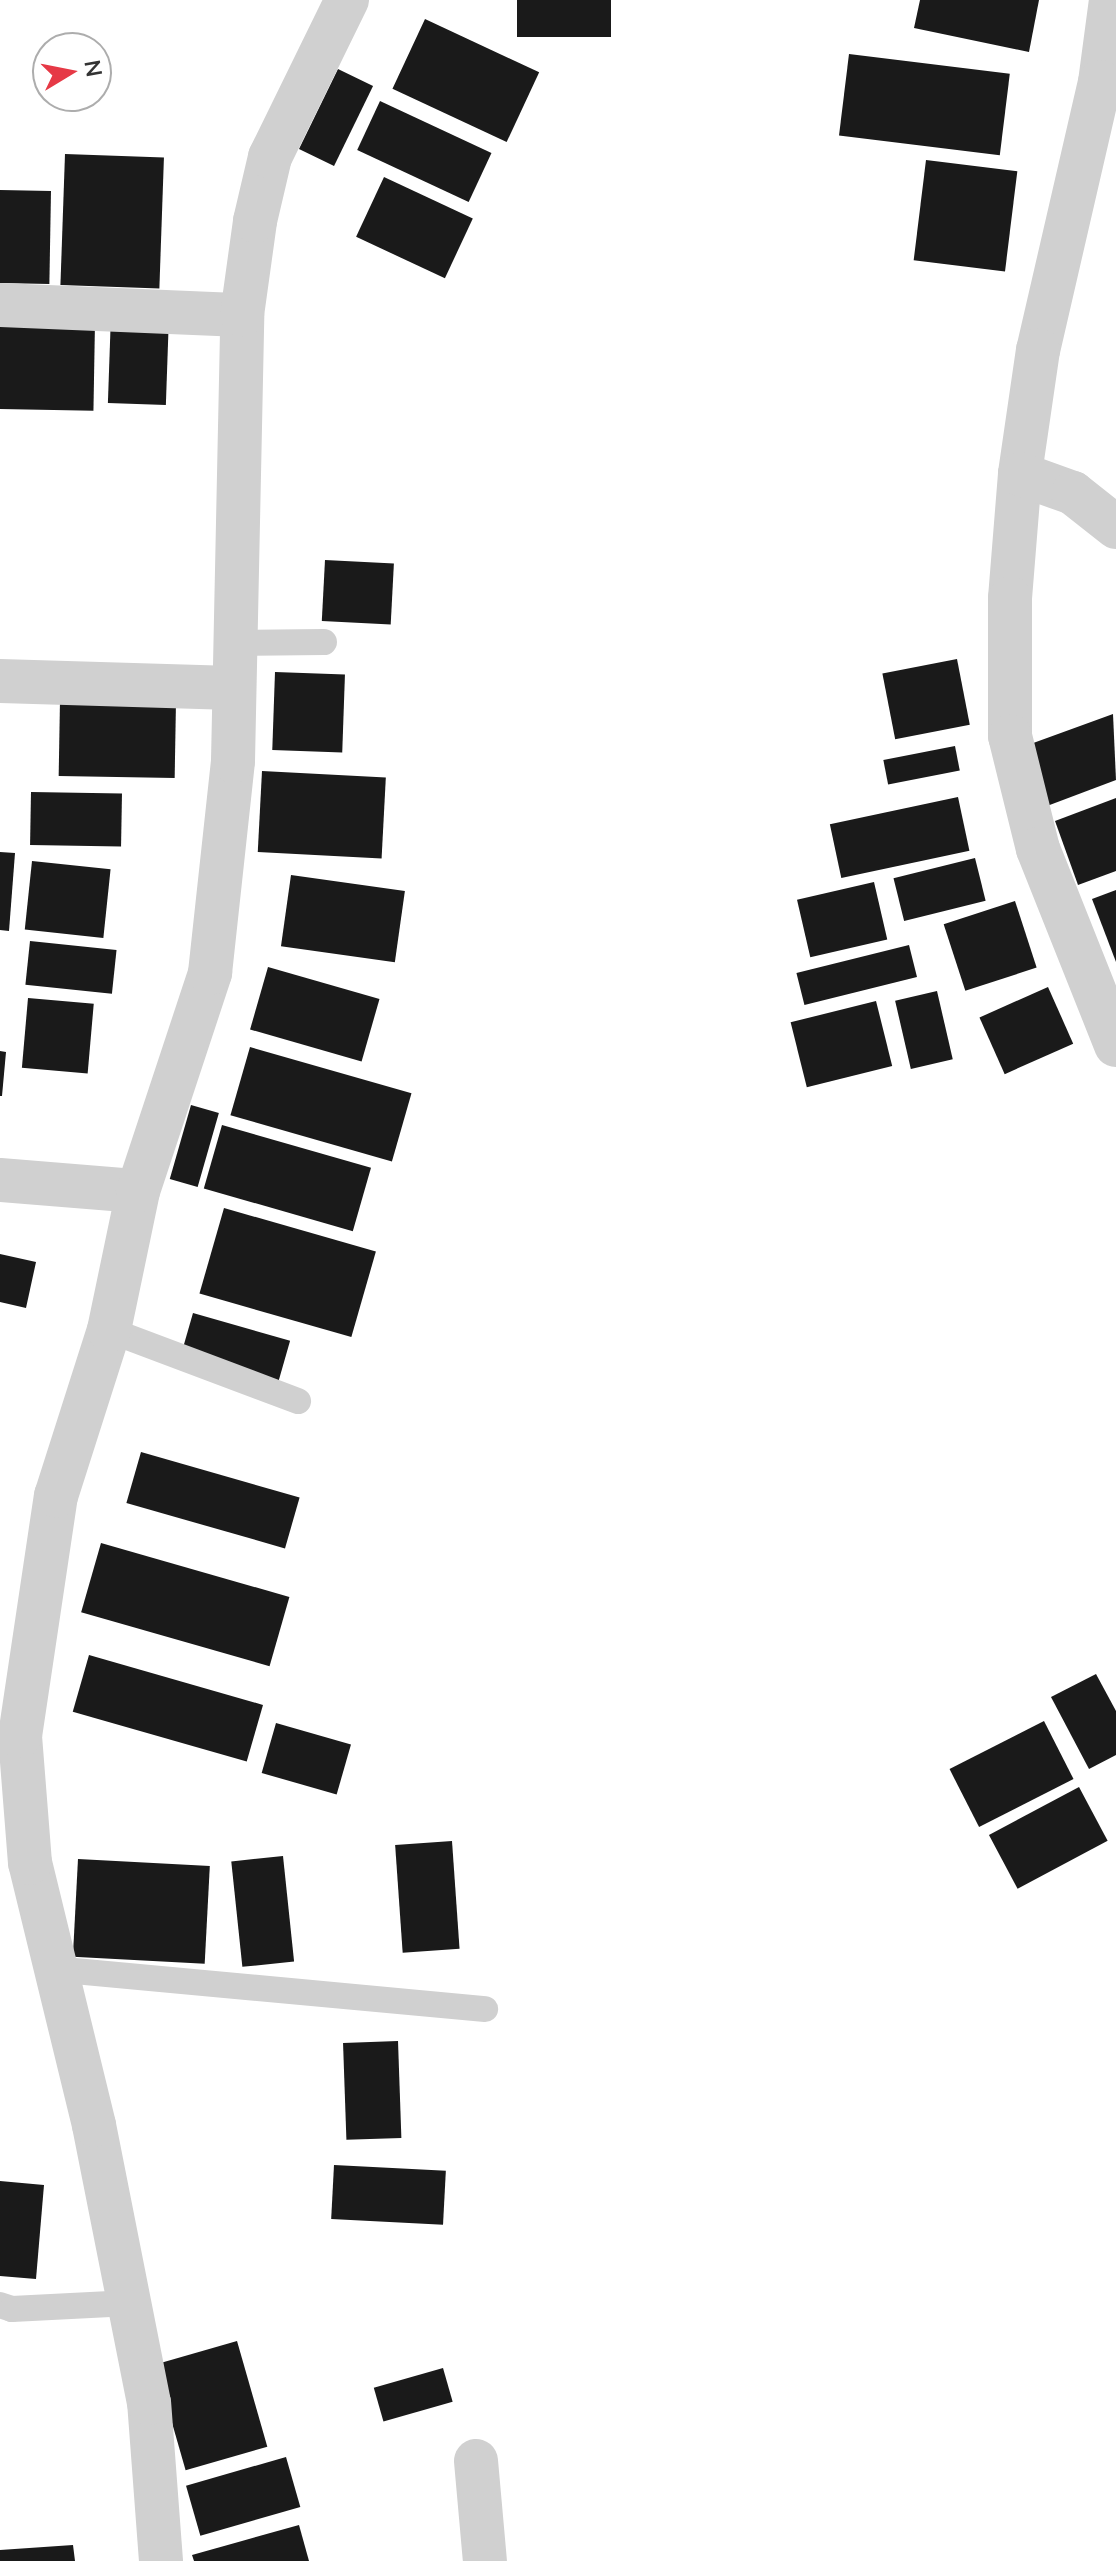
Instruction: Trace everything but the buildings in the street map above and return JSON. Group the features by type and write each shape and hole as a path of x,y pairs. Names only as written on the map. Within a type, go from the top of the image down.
{"street":[{"path":"161,2561 152,2432 130,2303 94,2125 53,1969 30,1863 20,1736 56,1496 109,1330 138,1191 210,973 233,761 242,315 255,221 270,157 347,0"},
{"path":"1111,0 1108,81 1038,350 1020,474 1010,598 1010,736 1038,849 1116,1045"},
{"path":"0,305 242,315"},
{"path":"1020,474 1073,493 1116,527"},
{"path":"0,681 233,688"},
{"path":"0,1180 138,1191"},
{"path":"476,2461 485,2561"}],"lane":[{"path":"235,643 324,642"},
{"path":"109,1330 298,1401"},
{"path":"53,1969 485,2009"},
{"path":"0,2305 12,2309 130,2303"}]}
